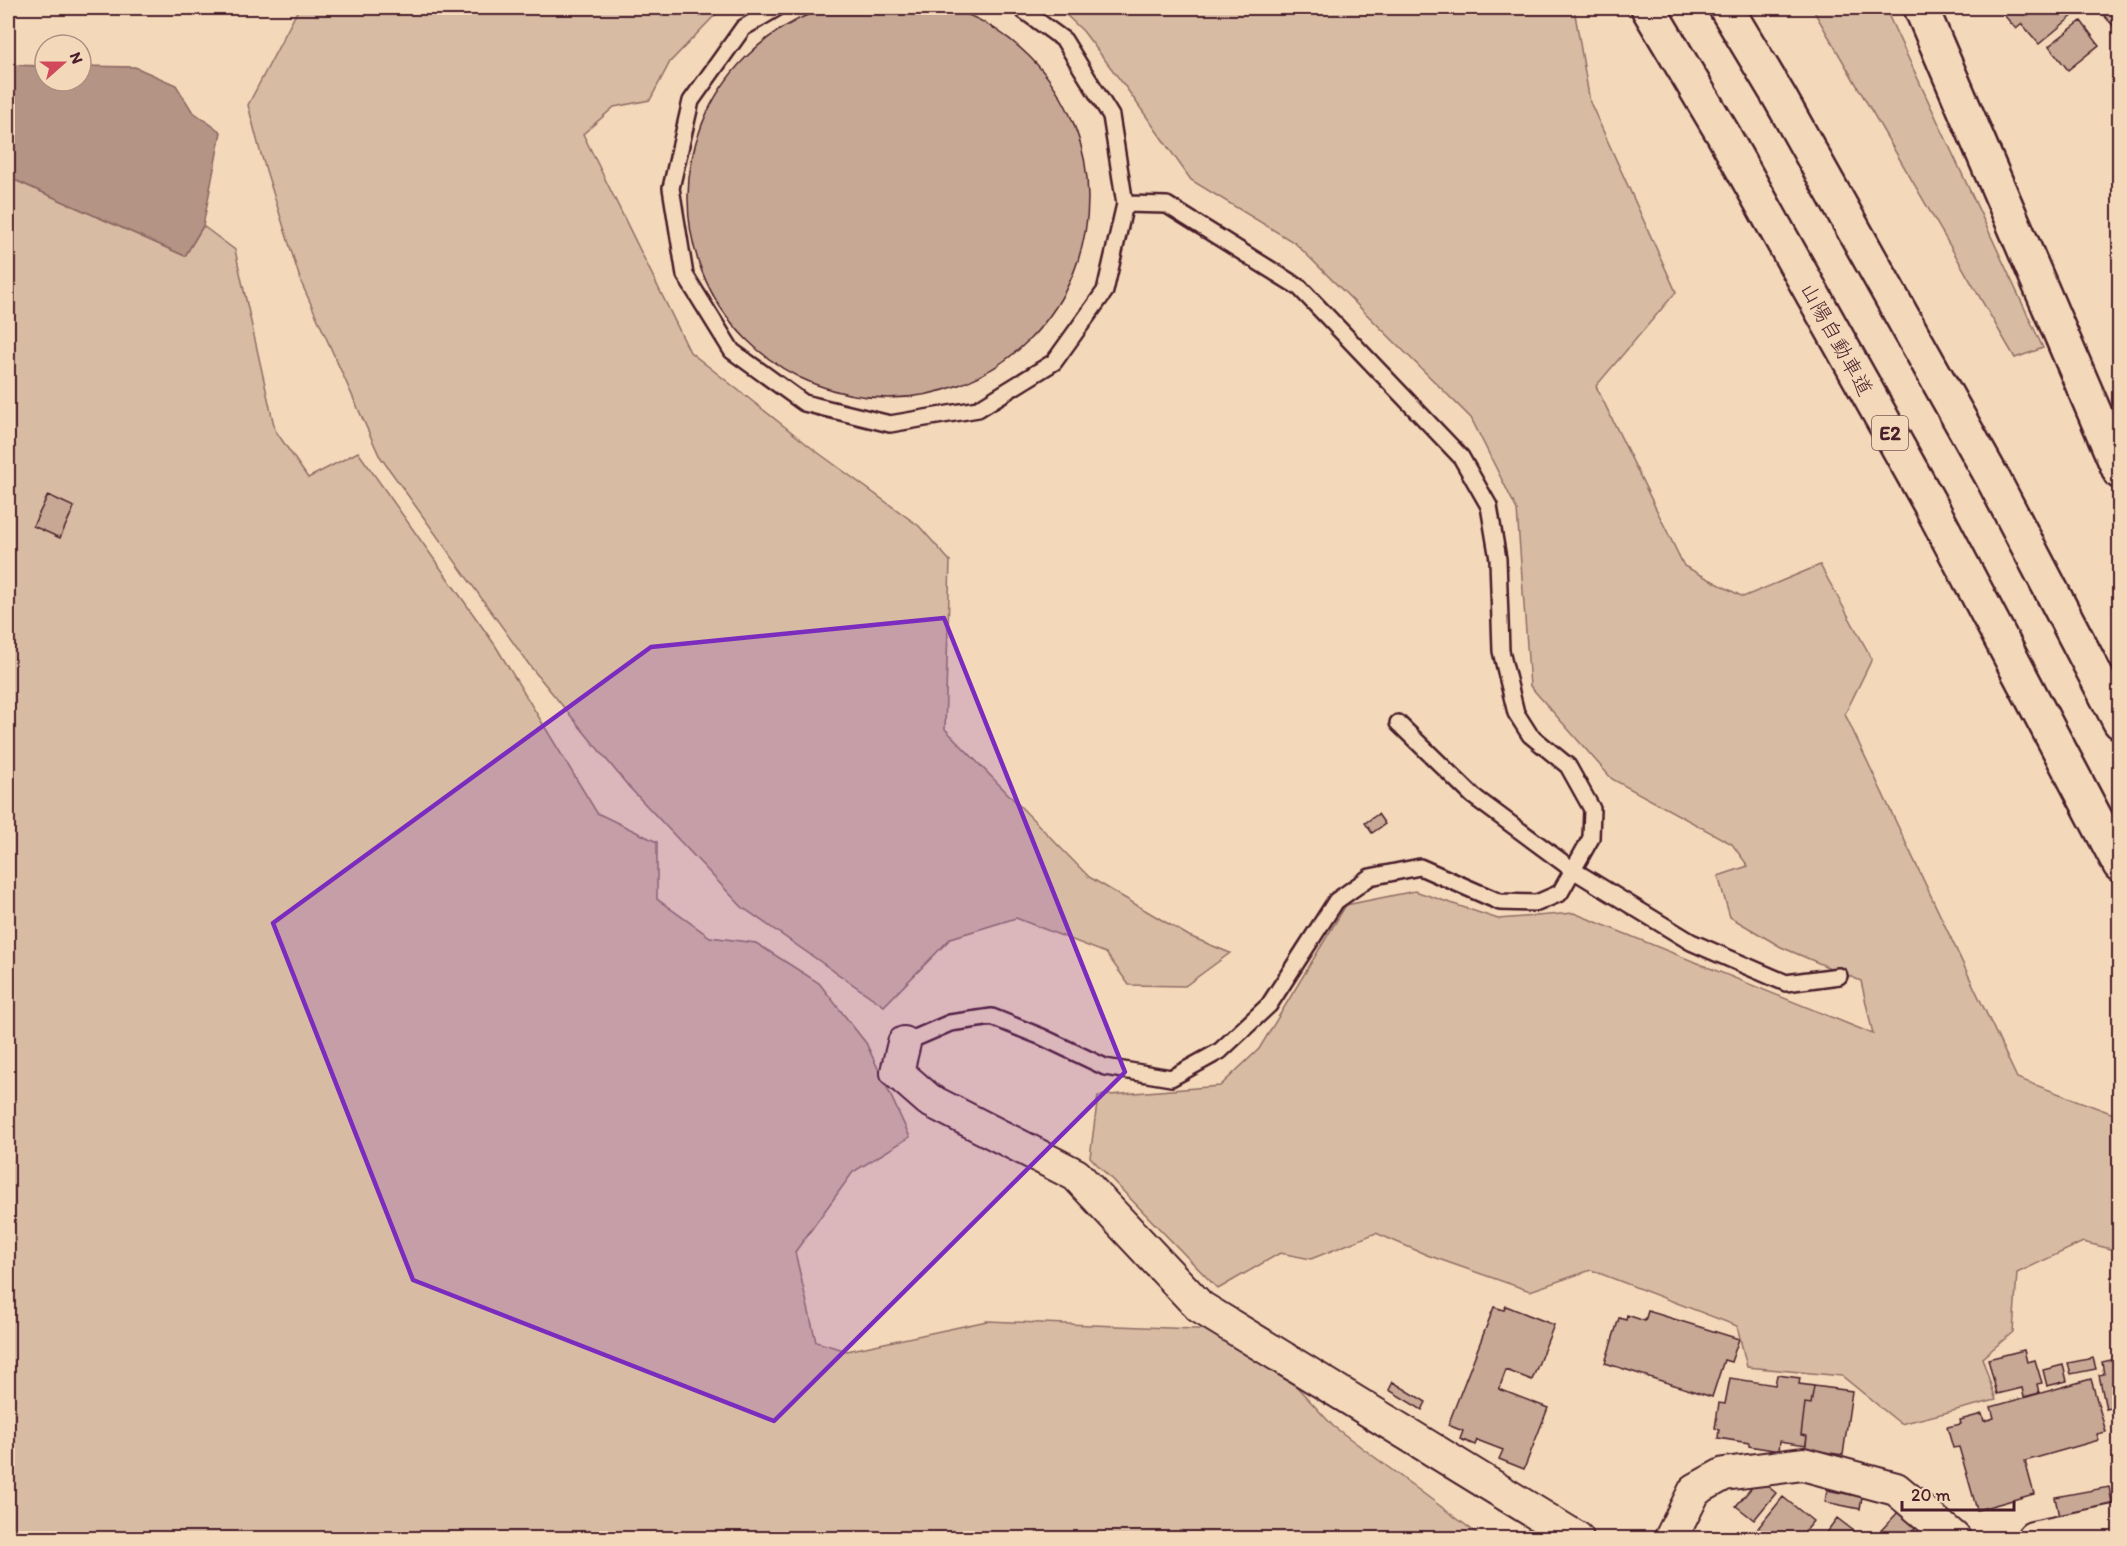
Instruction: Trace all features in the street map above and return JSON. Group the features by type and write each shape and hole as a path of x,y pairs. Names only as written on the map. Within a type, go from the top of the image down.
{"main road":[{"name":"山陽自動車道","path":"1648,8 1723,134 1930,506 2120,865"},
{"path":"1726,8 1780,98 1992,477 2120,723"},
{"path":"1921,8 2120,472"}],"street":[{"path":"904,1043 897,1072 929,1100 1076,1175 1200,1307 1577,1539"},
{"path":"1671,1539 1695,1490 1724,1474 1803,1464 1896,1489 1954,1539"},
{"path":"2033,1539 2120,1520"}],"lane":[{"path":"777,8 743,28 691,100 670,188 685,275 732,351 804,403 890,424 978,409 1054,363 1105,291 1125,204 1111,116 1064,40 1020,8"},
{"path":"904,1043 950,1023 992,1017 1042,1037 1105,1067 1171,1078 1220,1052 1269,1005 1336,901 1370,877 1420,867 1500,902 1537,903 1560,893 1591,838 1592,809 1568,766 1530,735 1516,713 1502,651 1498,559 1489,506 1461,458 1300,288 1167,205 1125,204"},
{"path":"1398,723 1473,796 1573,870 1691,942 1786,983 1839,976"}],"highlighted area":[{"path":"944,618 1125,1072 774,1421 413,1280 273,923 651,647"}],"shaded area":[{"path":"299,8 725,8 715,15 670,62 650,100 614,107 583,134 690,352 813,449 919,526 950,561 945,729 1089,877 1189,936 1230,953 1185,986 1129,985 1106,953 1016,918 951,938 884,1006 742,907 629,787 530,666 379,455 301,282 248,105"},
{"path":"1059,8 1574,8 1590,102 1676,292 1596,386 1684,566 1743,597 1820,565 1872,659 1845,714 2017,1078 2119,1116 2119,1251 2083,1242 2017,1273 2013,1332 1982,1358 1996,1400 1901,1424 1842,1376 1747,1367 1737,1326 1591,1270 1530,1291 1427,1255 1376,1233 1311,1259 1280,1253 1218,1289 1090,1157 1098,1096 1220,1086 1259,1049 1346,905 1415,891 1498,919 1574,913 1873,1034 1861,981 1781,947 1730,917 1718,876 1748,866 1732,844 1612,779 1530,686 1517,510 1471,418 1295,243 1191,180 1083,31"},
{"path":"1812,8 1885,8 2043,348 2015,358"},
{"path":"8,65 33,66 33,93 93,93 93,66 135,67 176,85 192,111 221,132 203,226 185,256 8,177"},
{"path":"8,177 185,256 203,226 235,250 275,430 308,478 358,452 495,645 597,813 657,842 657,899 710,937 756,943 819,983 866,1043 910,1137 853,1172 795,1252 816,1342 847,1351 987,1321 1220,1330 1261,1348 1333,1426 1481,1538 8,1538"}],"building":[{"path":"888,-2 927,2 965,13 1015,43 1043,71 1073,121 1084,159 1088,198 1084,237 1073,275 1043,325 1015,353 965,383 927,394 888,398 849,394 811,383 761,353 733,325 703,275 692,237 688,198 692,159 703,121 733,71 761,43 811,13 849,2"},
{"path":"1998,8 2070,8 2075,14 2039,44 2022,24 2016,29"},
{"path":"2097,8 2120,8 2120,33"},
{"path":"2081,21 2099,45 2068,70 2049,46"},
{"path":"48,495 74,507 60,538 33,526"},
{"path":"1378,814 1385,824 1372,833 1365,823"},
{"path":"1506,1306 1554,1325 1532,1380 1506,1370 1499,1389 1548,1408 1524,1469 1499,1459 1503,1450 1477,1440 1475,1445 1460,1439 1463,1431 1448,1425 1494,1307 1504,1310"},
{"path":"1648,1311 1739,1339 1731,1362 1724,1360 1712,1397 1605,1363 1619,1318 1626,1320 1627,1315 1645,1321"},
{"path":"2024,1350 2027,1362 2035,1360 2042,1383 2037,1384 2039,1393 2024,1397 2022,1388 1997,1394 1988,1359"},
{"path":"2093,1358 2096,1369 2071,1374 2068,1363"},
{"path":"2120,1358 2120,1406 2106,1409 2099,1375 2104,1374 2102,1362"},
{"path":"2063,1365 2067,1381 2047,1386 2043,1370"},
{"path":"1777,1375 1800,1378 1799,1384 1814,1386 1811,1404 1805,1403 1801,1435 1807,1436 1806,1445 1780,1441 1779,1451 1718,1438 1719,1429 1715,1428 1719,1403 1725,1404 1730,1378 1775,1385"},
{"path":"2091,1379 2106,1432 2097,1434 2099,1440 2025,1461 2034,1494 1977,1510 1959,1447 1953,1448 1947,1427 1961,1424 1960,1420 1982,1414 1984,1421 1994,1418 1991,1407"},
{"path":"1393,1382 1426,1402 1422,1410 1389,1390"},
{"path":"1814,1386 1852,1391 1843,1455 1805,1449 1807,1436 1801,1435 1805,1403 1811,1404"},
{"path":"1759,1479 1776,1493 1754,1520 1736,1506"},
{"path":"2109,1487 2113,1507 2059,1517 2055,1497"},
{"path":"1827,1490 1862,1497 1860,1509 1825,1502"},
{"path":"1783,1497 1813,1521 1799,1538 1750,1538"},
{"path":"1900,1510 1917,1527 1906,1538 1874,1538"},
{"path":"1837,1518 1858,1534 1854,1538 1822,1538"}]}
